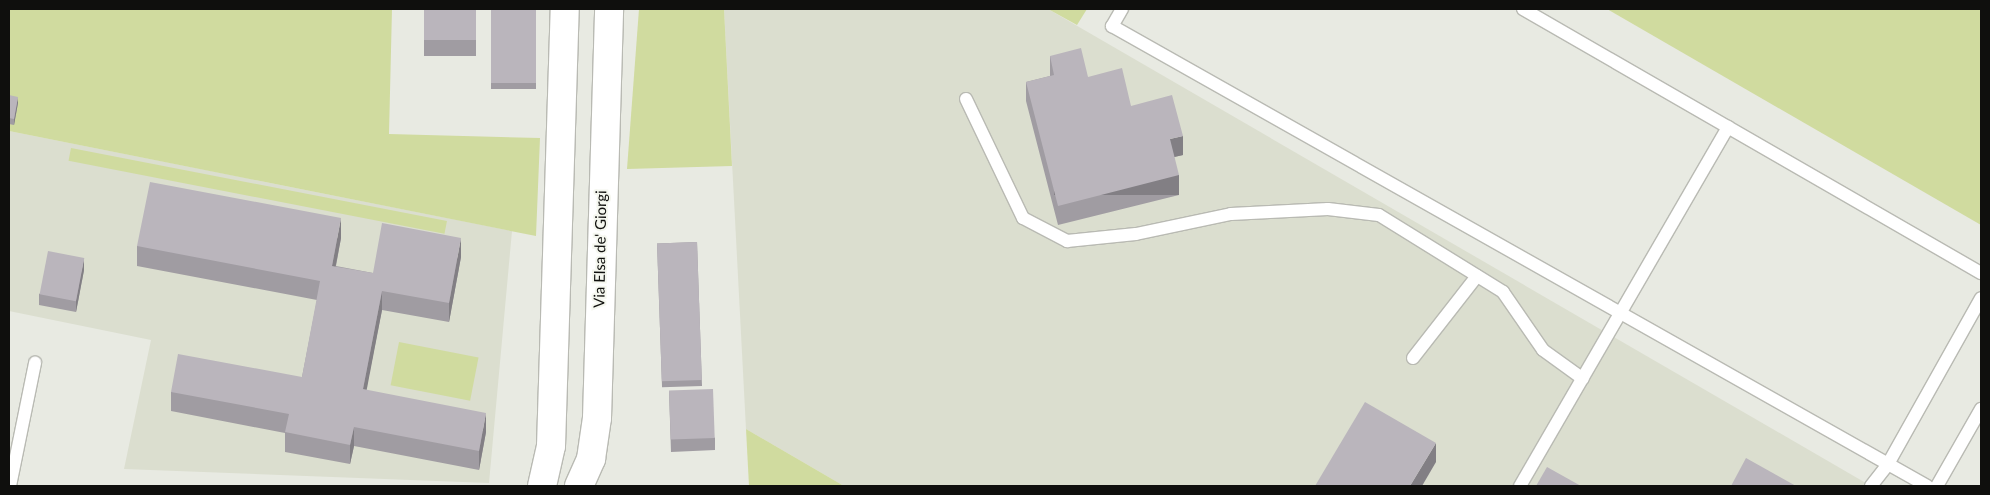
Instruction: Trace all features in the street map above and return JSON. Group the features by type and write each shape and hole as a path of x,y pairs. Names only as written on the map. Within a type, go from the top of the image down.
{"main road":[{"path":"542,486 551,446 566,9"},
{"name":"Via Elsa de' Giorgi","path":"580,486 591,459 597,418 610,17"}],"lane":[{"path":"1122,9 1112,26 1928,486"},
{"path":"1523,9 1981,273"},
{"path":"966,99 1023,218 1067,241 1136,234 1232,214 1328,209 1378,215 1504,292 1543,350 1582,378"},
{"path":"1520,486 1728,127"},
{"path":"1413,358 1477,276"},
{"path":"1871,486 1888,464 1981,298"},
{"path":"10,486 35,363"},
{"path":"1936,486 1981,409"}],"shaded area":[{"path":"724,9 1048,9 1871,486 844,486 746,429"},
{"path":"9,131 512,231 489,483 124,469 151,340 9,311"}],"green space":[{"path":"9,9 392,9 389,134 540,138 536,236 9,131"},
{"path":"639,9 724,9 732,166 627,169"},
{"path":"1048,9 1087,9 1077,25"},
{"path":"1607,9 1981,9 1981,225"},
{"path":"71,148 447,221 444,234 69,161"},
{"path":"399,342 479,357 470,401 391,385"},
{"path":"746,429 844,486 749,486"}],"building":[{"path":"424,9 476,9 476,40 424,40"},
{"path":"491,9 536,9 536,83 491,83"},
{"path":"1081,48 1088,77 1122,68 1131,106 1172,95 1183,136 1170,139 1179,175 1058,206 1026,82 1054,75 1050,56"},
{"path":"9,95 18,97 14,119 9,118"},
{"path":"150,182 341,218 332,266 373,273 382,223 461,238 449,303 382,291 363,389 486,413 479,451 354,427 350,445 285,432 289,414 171,392 178,354 302,377 320,281 137,246"},
{"path":"697,242 702,380 662,381 657,243"},
{"path":"48,251 84,258 76,301 40,294"},
{"path":"713,389 715,438 671,440 669,391"},
{"path":"1365,402 1436,443 1410,486 1315,486"},
{"path":"1746,458 1796,486 1731,486"},
{"path":"1547,467 1581,486 1536,486"}]}
